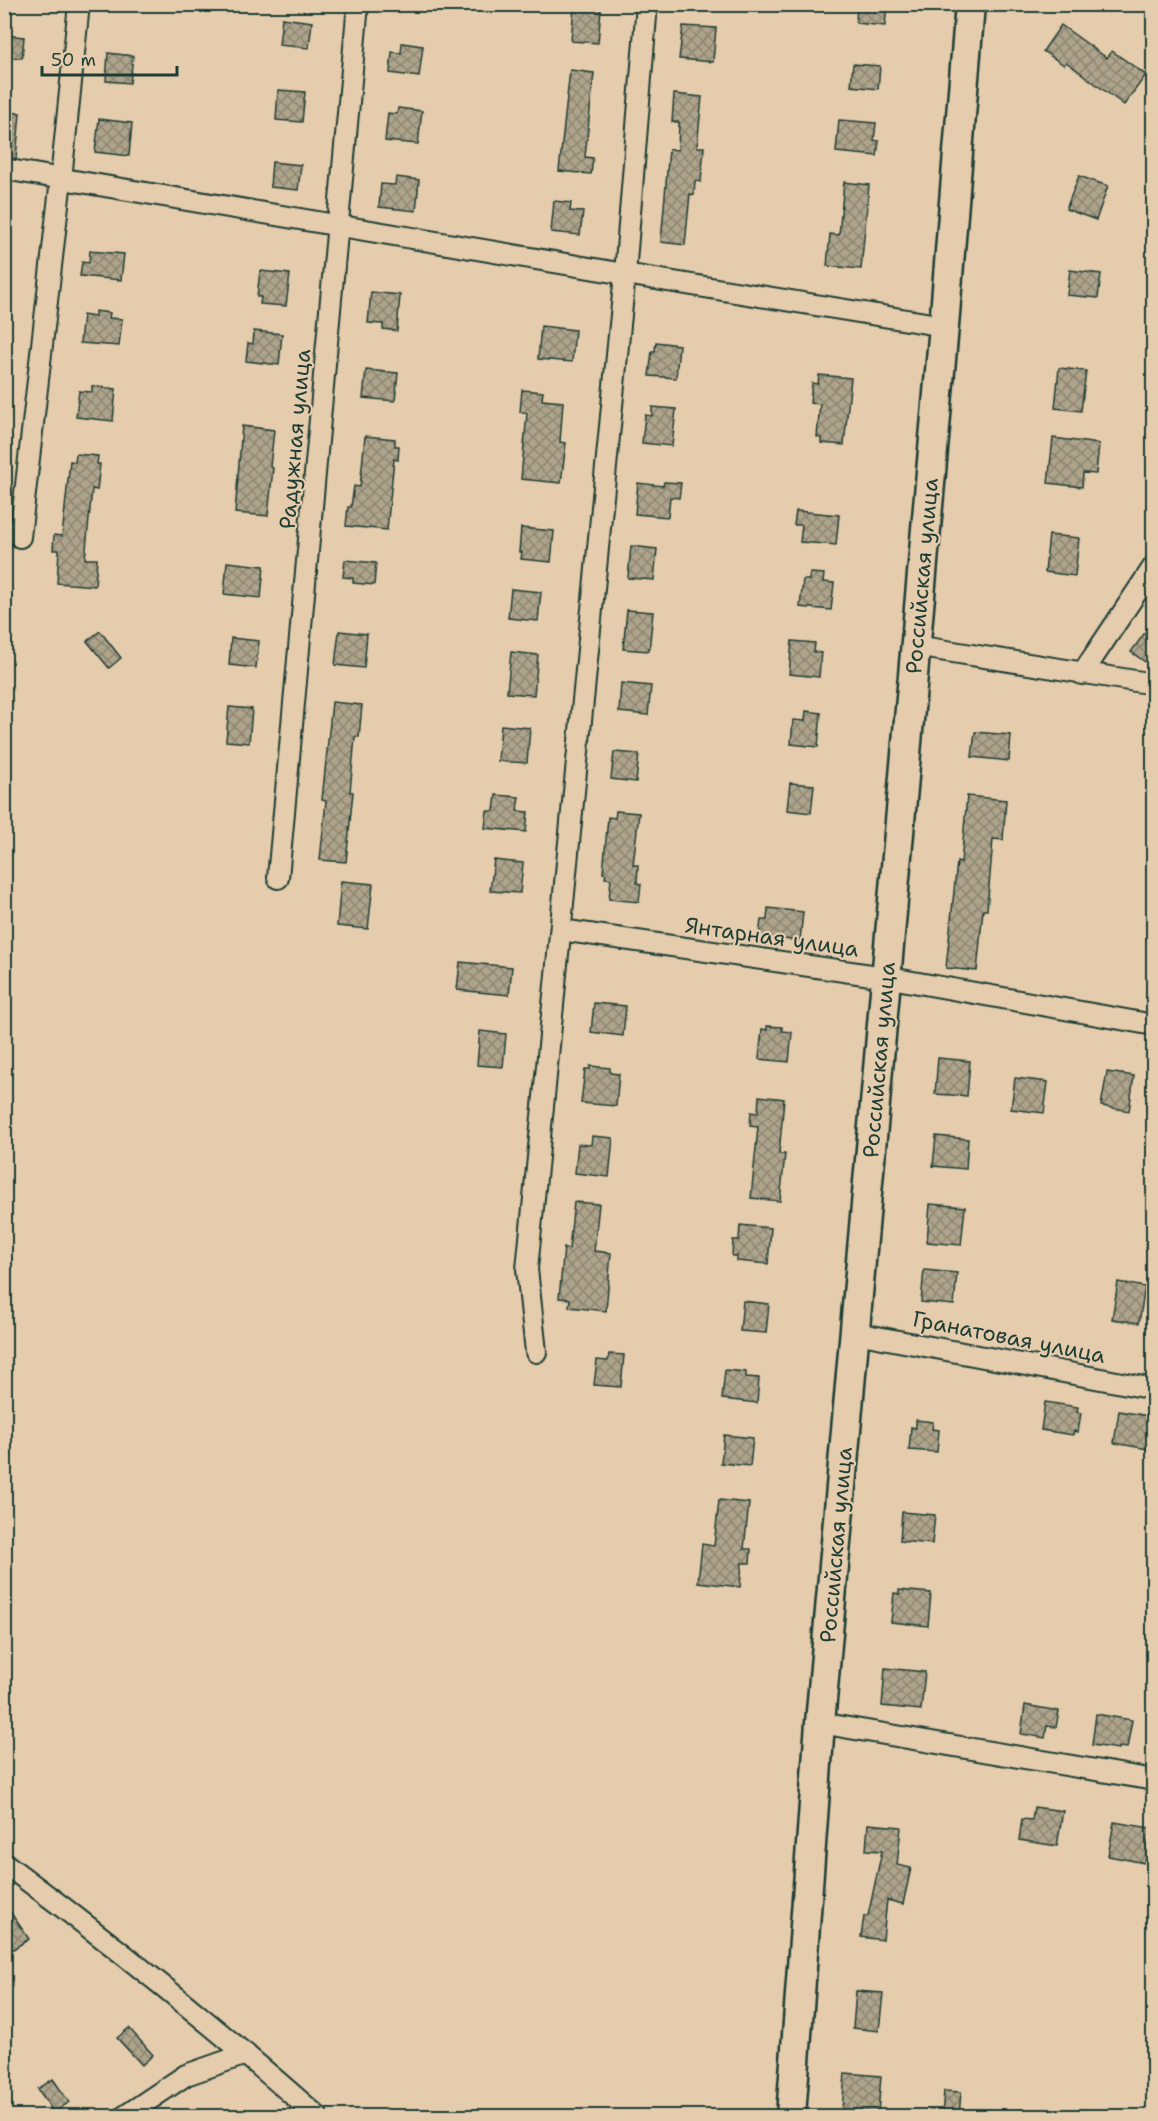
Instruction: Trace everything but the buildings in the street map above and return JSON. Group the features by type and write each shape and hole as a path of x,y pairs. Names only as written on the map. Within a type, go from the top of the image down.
{"main road":[{"name":"Российская улица","path":"791,2116 820,1723 944,326 970,4"}],"street":[{"path":"20,537 79,4"},
{"name":"Радужная улица","path":"278,878 358,4"},
{"path":"536,1352 527,1269 625,274 647,4"},
{"path":"4,169 944,326"},
{"path":"1082,674 1154,566"},
{"path":"915,646 1154,684"},
{"name":"Янтарная улица","path":"561,930 885,977 1154,1025"},
{"name":"Гранатовая улица","path":"856,1333 1154,1389"},
{"path":"820,1723 1154,1780"},
{"path":"4,1863 60,1904 246,2054 317,2116"},
{"path":"124,2116 186,2075 246,2054"}]}
